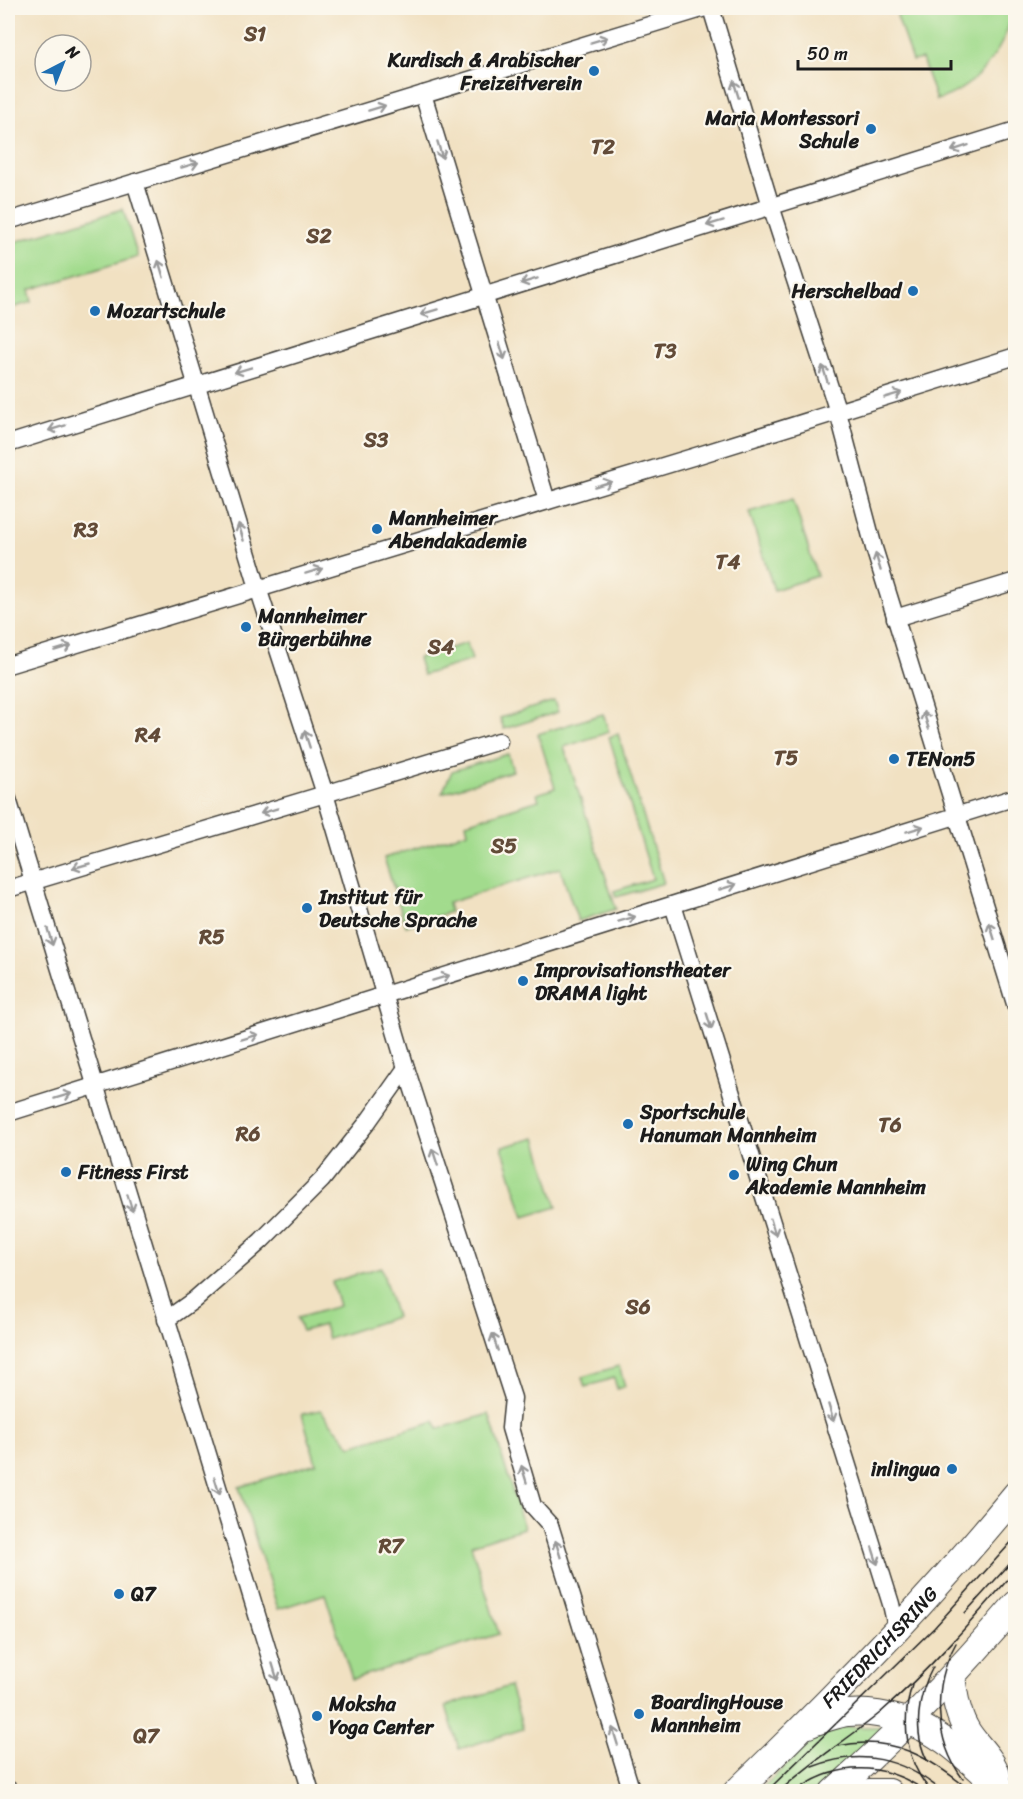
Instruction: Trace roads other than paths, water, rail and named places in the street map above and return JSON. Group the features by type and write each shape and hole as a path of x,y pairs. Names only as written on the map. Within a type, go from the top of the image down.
{"main road":[{"name":"FRIEDRICHSRING","path":"736,1791 802,1728 897,1631 1016,1494"},
{"path":"833,1791 908,1722 952,1677 1016,1604"},
{"path":"952,1677 960,1716 967,1731 995,1766 1003,1790"},
{"path":"802,1728 826,1718 847,1713 878,1714 908,1722 944,1740 1003,1790"},
{"path":"869,1791 889,1791"}],"street":[{"path":"8,221 705,8"},
{"path":"711,8 771,206 838,412 874,548 1016,1007"},
{"path":"423,94 547,501"},
{"path":"8,444 1016,130"},
{"path":"135,182 258,588 325,795 406,1068 513,1398 510,1428 533,1506 550,1524 632,1791"},
{"path":"8,665 1016,356"},
{"path":"895,618 1016,581"},
{"path":"8,889 499,741"},
{"path":"8,1113 1016,797"},
{"path":"8,799 165,1320 311,1791"},
{"path":"673,905 891,1604 897,1631"},
{"path":"165,1320 194,1300 261,1241 322,1180 367,1123 406,1068"}],"tram line":[{"path":"766,1792 934,1628 1016,1537"},
{"path":"965,1613 1016,1557"},
{"path":"779,1792 898,1697 950,1644 1016,1570"},
{"path":"956,1643 943,1677 940,1712 946,1747 963,1779"},
{"path":"928,1762 920,1739 919,1714 924,1689 933,1667"},
{"path":"912,1685 907,1713 908,1741 916,1768 932,1792"},
{"path":"838,1746 858,1743 894,1746 926,1759 972,1792"},
{"path":"812,1767 848,1758 881,1760 913,1771 943,1792"},
{"path":"795,1792 827,1774 861,1769 878,1770 895,1775 927,1792"}],"place":[{"name":"Kurdisch & Arabischer Freizeitverein","path":"594,71"},
{"name":"Maria Montessori Schule","path":"871,129"},
{"name":"Herschelbad","path":"913,291"},
{"name":"Mozartschule","path":"95,311"},
{"name":"Mannheimer Abendakademie","path":"377,529"},
{"name":"Mannheimer Bürgerbühne","path":"246,627"},
{"name":"TENon5","path":"894,759"},
{"name":"Institut für Deutsche Sprache","path":"307,908"},
{"name":"Improvisationstheater DRAMA light","path":"523,981"},
{"name":"Sportschule Hanuman Mannheim","path":"628,1124"},
{"name":"Fitness First","path":"66,1172"},
{"name":"Wing Chun Akademie Mannheim","path":"734,1175"},
{"name":"inlingua","path":"952,1469"},
{"name":"Q7","path":"119,1594"},
{"name":"BoardingHouse Mannheim","path":"639,1714"},
{"name":"Moksha Yoga Center","path":"317,1716"}],"district":[{"name":"S1","path":"255,34"},
{"name":"T2","path":"603,147"},
{"name":"S2","path":"319,236"},
{"name":"T3","path":"665,351"},
{"name":"S3","path":"376,440"},
{"name":"R3","path":"86,530"},
{"name":"T4","path":"728,562"},
{"name":"S4","path":"441,647"},
{"name":"R4","path":"148,735"},
{"name":"T5","path":"786,758"},
{"name":"S5","path":"504,846"},
{"name":"R5","path":"212,937"},
{"name":"T6","path":"890,1125"},
{"name":"R6","path":"248,1134"},
{"name":"S6","path":"638,1307"},
{"name":"R7","path":"391,1546"},
{"name":"Q7","path":"146,1736"}]}
